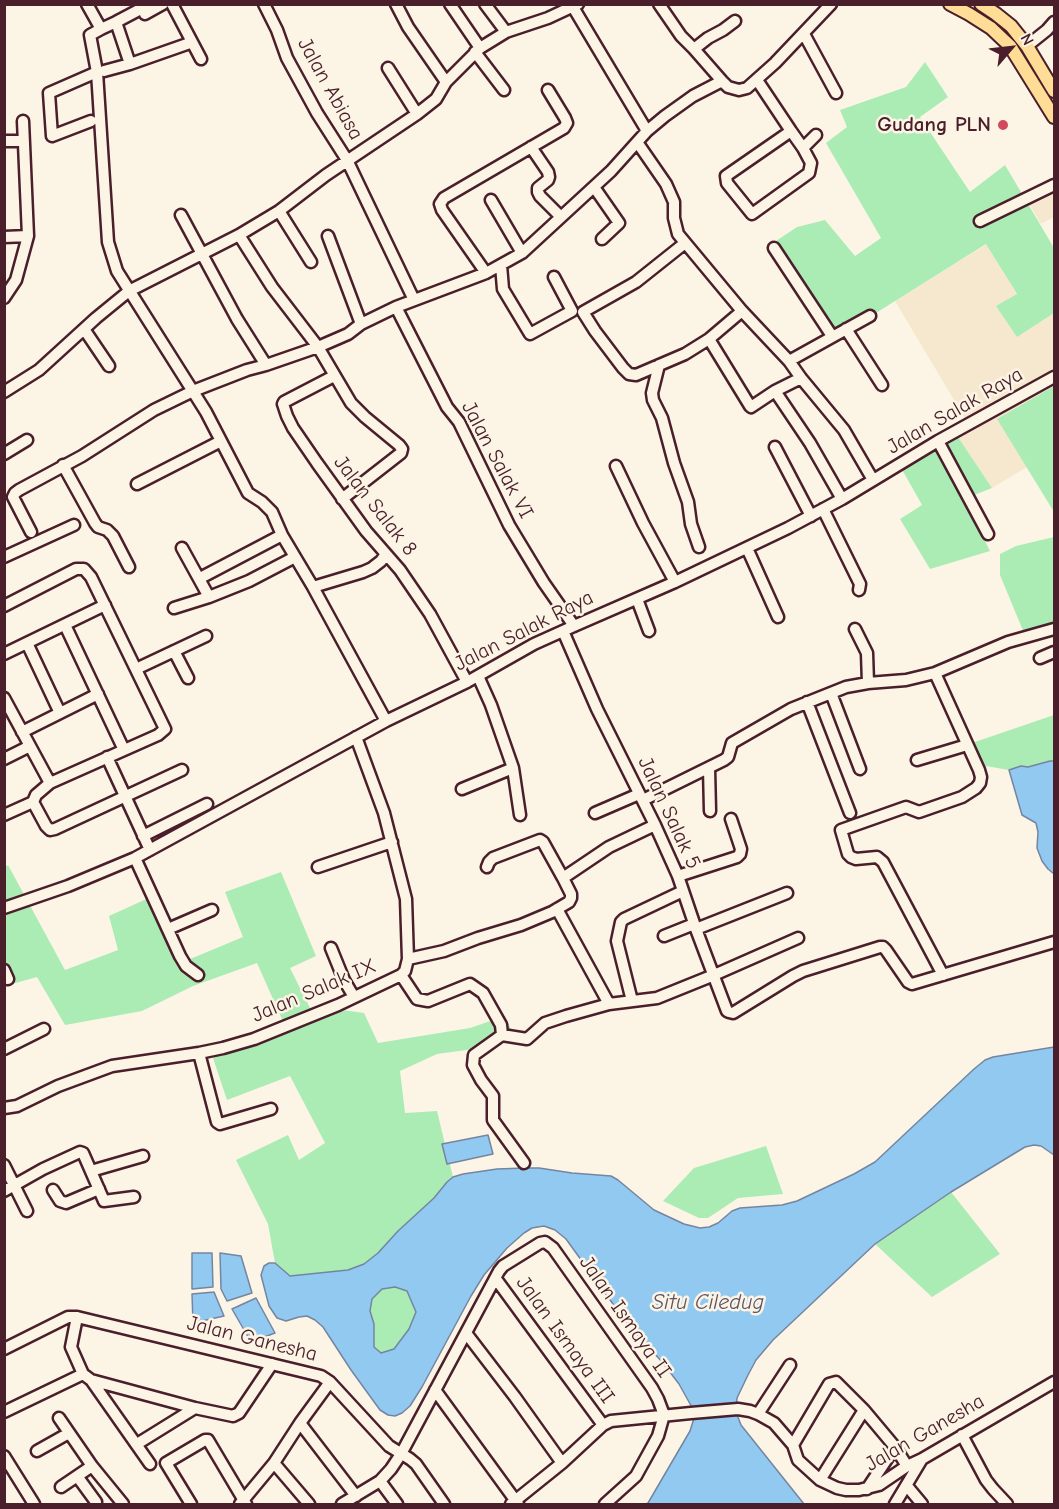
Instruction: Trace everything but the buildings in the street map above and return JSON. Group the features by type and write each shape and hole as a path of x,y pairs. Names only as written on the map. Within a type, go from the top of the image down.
{"main road":[{"path":"950,4 991,28 1010,46 1054,117"},
{"path":"981,4 1011,26 1027,46 1054,91"}],"street":[{"path":"87,4 101,29"},
{"path":"117,25 150,4"},
{"path":"163,4 90,35 101,72 108,242 117,271 206,412 248,493 272,512 282,536 313,587 386,721"},
{"path":"172,4 201,59"},
{"name":"Jalan Abiasa","path":"264,4 287,58 317,113 347,160 414,300"},
{"path":"396,4 408,27 446,82"},
{"path":"450,4 504,90"},
{"path":"485,4 506,32"},
{"path":"660,4 681,36 722,81 728,87 739,90 747,88 757,80 831,4"},
{"path":"4,393 39,370 129,291 239,235 279,211 347,160 417,114 436,99 446,82 478,50 506,32 576,6 647,130"},
{"path":"694,49 735,21"},
{"path":"1027,46 1054,22"},
{"path":"117,25 130,64"},
{"path":"804,34 836,93"},
{"path":"91,120 52,136 49,93 101,72 187,44"},
{"path":"388,68 417,114"},
{"path":"757,80 803,148 811,163 809,173 752,214 727,183 726,176 791,131"},
{"path":"31,532 13,497 15,493 82,456 154,410 193,390 318,347 348,334 361,324 396,307 486,273 522,253 611,171 647,130 693,96 722,81"},
{"path":"486,273 440,204 444,198 564,128 567,123 565,118 548,90"},
{"path":"4,298 28,236 23,121"},
{"path":"803,148 816,135"},
{"path":"4,141 23,141"},
{"path":"637,142 666,184 674,202 675,226 678,234 742,311 789,361 844,430 873,480"},
{"path":"531,147 549,177 538,188 538,192 561,217"},
{"path":"980,221 1054,185"},
{"path":"594,187 619,223 602,239"},
{"path":"491,200 522,253"},
{"path":"279,211 311,262"},
{"path":"181,215 237,319 266,365"},
{"path":"239,235 272,287 318,347 351,403 402,449 401,453 342,498"},
{"path":"4,237 28,236"},
{"path":"328,236 361,324"},
{"path":"685,243 636,282 583,312 628,374 636,375 685,354 709,339 742,311"},
{"path":"774,248 832,336"},
{"path":"501,265 502,282 510,287 536,331 572,311 554,277"},
{"name":"Jalan Salak VI","path":"396,307 447,407 459,422 509,525 544,583 574,626"},
{"path":"789,361 870,316"},
{"path":"846,328 882,385"},
{"path":"84,329 109,366"},
{"path":"709,339 751,407 801,378"},
{"path":"659,365 652,393 653,400 662,417 699,547"},
{"name":"Jalan Salak 8","path":"334,376 284,402 293,428 366,531 400,570 430,614 467,682"},
{"name":"Jalan Salak Raya","path":"4,908 68,886 135,858 356,737 467,682 534,644 675,582 811,516 938,441 1054,377"},
{"path":"775,391 810,443 842,499"},
{"path":"4,454 27,440"},
{"path":"137,484 221,441"},
{"path":"938,441 988,534"},
{"path":"775,447 811,516"},
{"path":"63,465 95,523 113,536 129,567"},
{"path":"616,466 675,582"},
{"path":"823,509 860,584 859,590"},
{"path":"4,557 74,525"},
{"path":"204,576 282,536"},
{"path":"182,548 209,597"},
{"path":"747,548 778,617"},
{"path":"313,587 372,568 386,554"},
{"path":"174,608 249,581 295,557"},
{"path":"4,606 79,569 84,569 92,577 165,729 158,735 50,783 36,795 33,802 4,815"},
{"path":"637,599 649,631"},
{"path":"4,654 105,605"},
{"path":"65,625 124,750"},
{"path":"855,628 867,653 868,683"},
{"path":"596,813 709,768 728,757 732,743 807,702 846,687 906,680 935,673 1008,642 1054,629"},
{"name":"Jalan Salak 5","path":"563,631 597,709 678,876 728,1011 733,1013 803,971 879,947 886,950 908,982 912,984 943,975"},
{"path":"136,669 206,636"},
{"path":"27,643 60,713"},
{"path":"174,651 188,678"},
{"path":"1040,658 1054,652"},
{"path":"935,673 981,777 980,783 962,797 919,812 906,807 841,830 848,854 851,858 856,859 877,857 883,862 943,975 1054,942"},
{"path":"478,676 491,705 513,768 520,815"},
{"path":"831,693 860,769"},
{"path":"22,732 99,694"},
{"path":"4,698 50,783"},
{"path":"807,702 850,813"},
{"name":"Jalan Salak IX","path":"4,1108 17,1106 58,1086 112,1066 199,1053 254,1039 303,1020 402,975 407,967 408,959 406,899 384,813 356,737"},
{"path":"917,760 967,745"},
{"path":"4,759 30,746"},
{"path":"107,758 150,850"},
{"path":"462,789 513,768"},
{"path":"709,768 710,811"},
{"path":"33,802 46,826 54,830 182,770"},
{"path":"143,836 207,804"},
{"path":"678,876 740,854 741,849 731,819"},
{"path":"563,878 609,847 655,825"},
{"path":"408,959 444,951 521,925 557,909 569,902 571,898 563,878 540,840 493,858 487,867"},
{"path":"318,867 392,842"},
{"path":"135,858 186,966 198,975"},
{"path":"632,1001 617,941 621,922 624,918 683,891"},
{"path":"664,936 787,893"},
{"path":"557,909 609,1004"},
{"path":"168,929 212,910"},
{"path":"524,1163 494,1120 493,1096 473,1065 474,1055 502,1035 528,1039 545,1023 609,1004 657,998 798,938"},
{"path":"331,948 344,980 354,997"},
{"path":"402,975 417,999 428,1001 470,984 483,993 501,1025 502,1035"},
{"path":"4,1049 44,1029"},
{"path":"199,1053 217,1122 220,1124 271,1109"},
{"path":"9,1188 80,1152 83,1153 104,1200 134,1197"},
{"path":"91,1171 144,1156"},
{"path":"4,1165 9,1188 27,1211"},
{"path":"53,1190 60,1202 66,1203 99,1189"},
{"name":"Jalan Ismaya II","path":"496,1279 503,1266 540,1243 549,1244 652,1388 664,1415"},
{"path":"342,1504 380,1481 401,1454 496,1279"},
{"name":"Jalan Ismaya III","path":"496,1279 603,1425"},
{"path":"4,1349 68,1317 77,1317 70,1347 87,1377 150,1464"},
{"name":"Jalan Ganesha","path":"77,1317 321,1376 330,1382 389,1446 416,1464 444,1504"},
{"path":"466,1333 562,1463"},
{"path":"4,1413 87,1377 195,1408 232,1416 239,1413 272,1364"},
{"path":"758,1414 790,1365"},
{"path":"191,1504 166,1463 208,1440 243,1503 274,1463 330,1382"},
{"path":"793,1445 829,1383 836,1382 864,1410 895,1447 907,1466"},
{"name":"Jalan Ganesha","path":"603,1425 611,1421 664,1415 738,1409 750,1411 774,1423 793,1445 798,1460 820,1480 837,1488 859,1490 879,1485 907,1466 1054,1382"},
{"path":"435,1390 515,1504 603,1425"},
{"path":"137,1444 195,1408"},
{"path":"820,1480 864,1410"},
{"path":"605,1504 636,1476 658,1436 664,1415"},
{"path":"59,1418 92,1466 123,1504"},
{"path":"300,1423 356,1496"},
{"path":"37,1451 69,1433"},
{"path":"962,1435 986,1480 1007,1504"},
{"path":"867,1488 895,1447"},
{"path":"4,1456 33,1504"},
{"path":"895,1504 922,1459"},
{"path":"274,1463 309,1504"},
{"path":"61,1487 92,1466"},
{"path":"77,1476 94,1503 111,1491"},
{"path":"380,1481 397,1504"},
{"path":"907,1486 922,1504"}],"shaded area":[{"path":"1054,188 1054,217 1041,224 1028,202"},
{"path":"987,244 1017,295 1016,337 1054,313 1054,386 998,419 1027,467 992,488 956,434 969,425 895,301"}],"green space":[{"path":"925,62 948,97 920,117 970,192 1005,165 1054,248 1054,313 1017,337 996,306 1017,294 986,244 836,338 773,243 797,227 825,220 855,256 881,238 826,143 847,127 840,110 906,87"},
{"path":"1054,386 1054,512 997,419"},
{"path":"956,434 992,488 964,499 990,551 930,569 900,519 922,505 900,466"},
{"path":"1054,537 1054,628 1024,633 1000,575 1000,554 1016,546"},
{"path":"1054,715 1054,761 1009,770 980,765 972,743"},
{"path":"8,865 65,970 118,950 109,916 153,896 183,962 243,937 225,892 281,872 316,956 290,968 315,1018 335,1009 364,1013 378,1043 470,1028 505,1016 514,1036 481,1048 437,1054 400,1071 405,1113 437,1111 453,1177 378,1253 364,1264 348,1270 290,1276 275,1263 268,1224 236,1160 288,1135 299,1160 325,1143 290,1076 227,1100 213,1058 285,1026 257,963 193,986 142,1011 65,1025 37,977 5,986 5,867"},
{"path":"766,1146 783,1194 738,1198 708,1218 699,1218 663,1201 694,1168"},
{"path":"951,1192 1000,1254 932,1297 875,1244"},
{"path":"395,1287 407,1291 416,1312 409,1329 394,1349 381,1353 374,1347 371,1299 382,1289"}],"water":[{"path":"1054,761 1054,874 1042,861 1037,848 1036,823 1022,815 1009,770"},
{"name":"Situ Ciledug","path":"1054,1047 1054,1155 1041,1146 1025,1147 951,1192 875,1244 773,1340 756,1360 737,1398 736,1412 741,1425 804,1504 646,1504 690,1431 694,1411 679,1384 663,1363 626,1322 566,1239 555,1230 544,1226 532,1228 507,1248 484,1275 471,1296 410,1406 395,1416 380,1410 323,1327 315,1320 307,1316 286,1321 277,1318 269,1306 261,1275 264,1266 275,1263 290,1276 348,1270 364,1264 434,1198 447,1182 463,1174 497,1169 539,1168 611,1176 654,1210 684,1224 700,1228 718,1223 732,1211 740,1208 782,1205 797,1201 875,1162 974,1069 993,1057","holes":["395,1287 407,1291 416,1312 409,1329 394,1349 381,1353 374,1347 374,1324 370,1311 372,1299 382,1289"]},
{"path":"488,1135 493,1154 447,1164 442,1144"},
{"path":"192,1253 212,1253 213,1287 192,1289"},
{"path":"220,1253 241,1256 252,1293 227,1301 221,1289"},
{"path":"214,1292 224,1316 193,1323 192,1294"},
{"path":"256,1298 275,1333 251,1342 232,1309"}],"place":[{"name":"Gudang PLN","path":"1003,125"}]}
